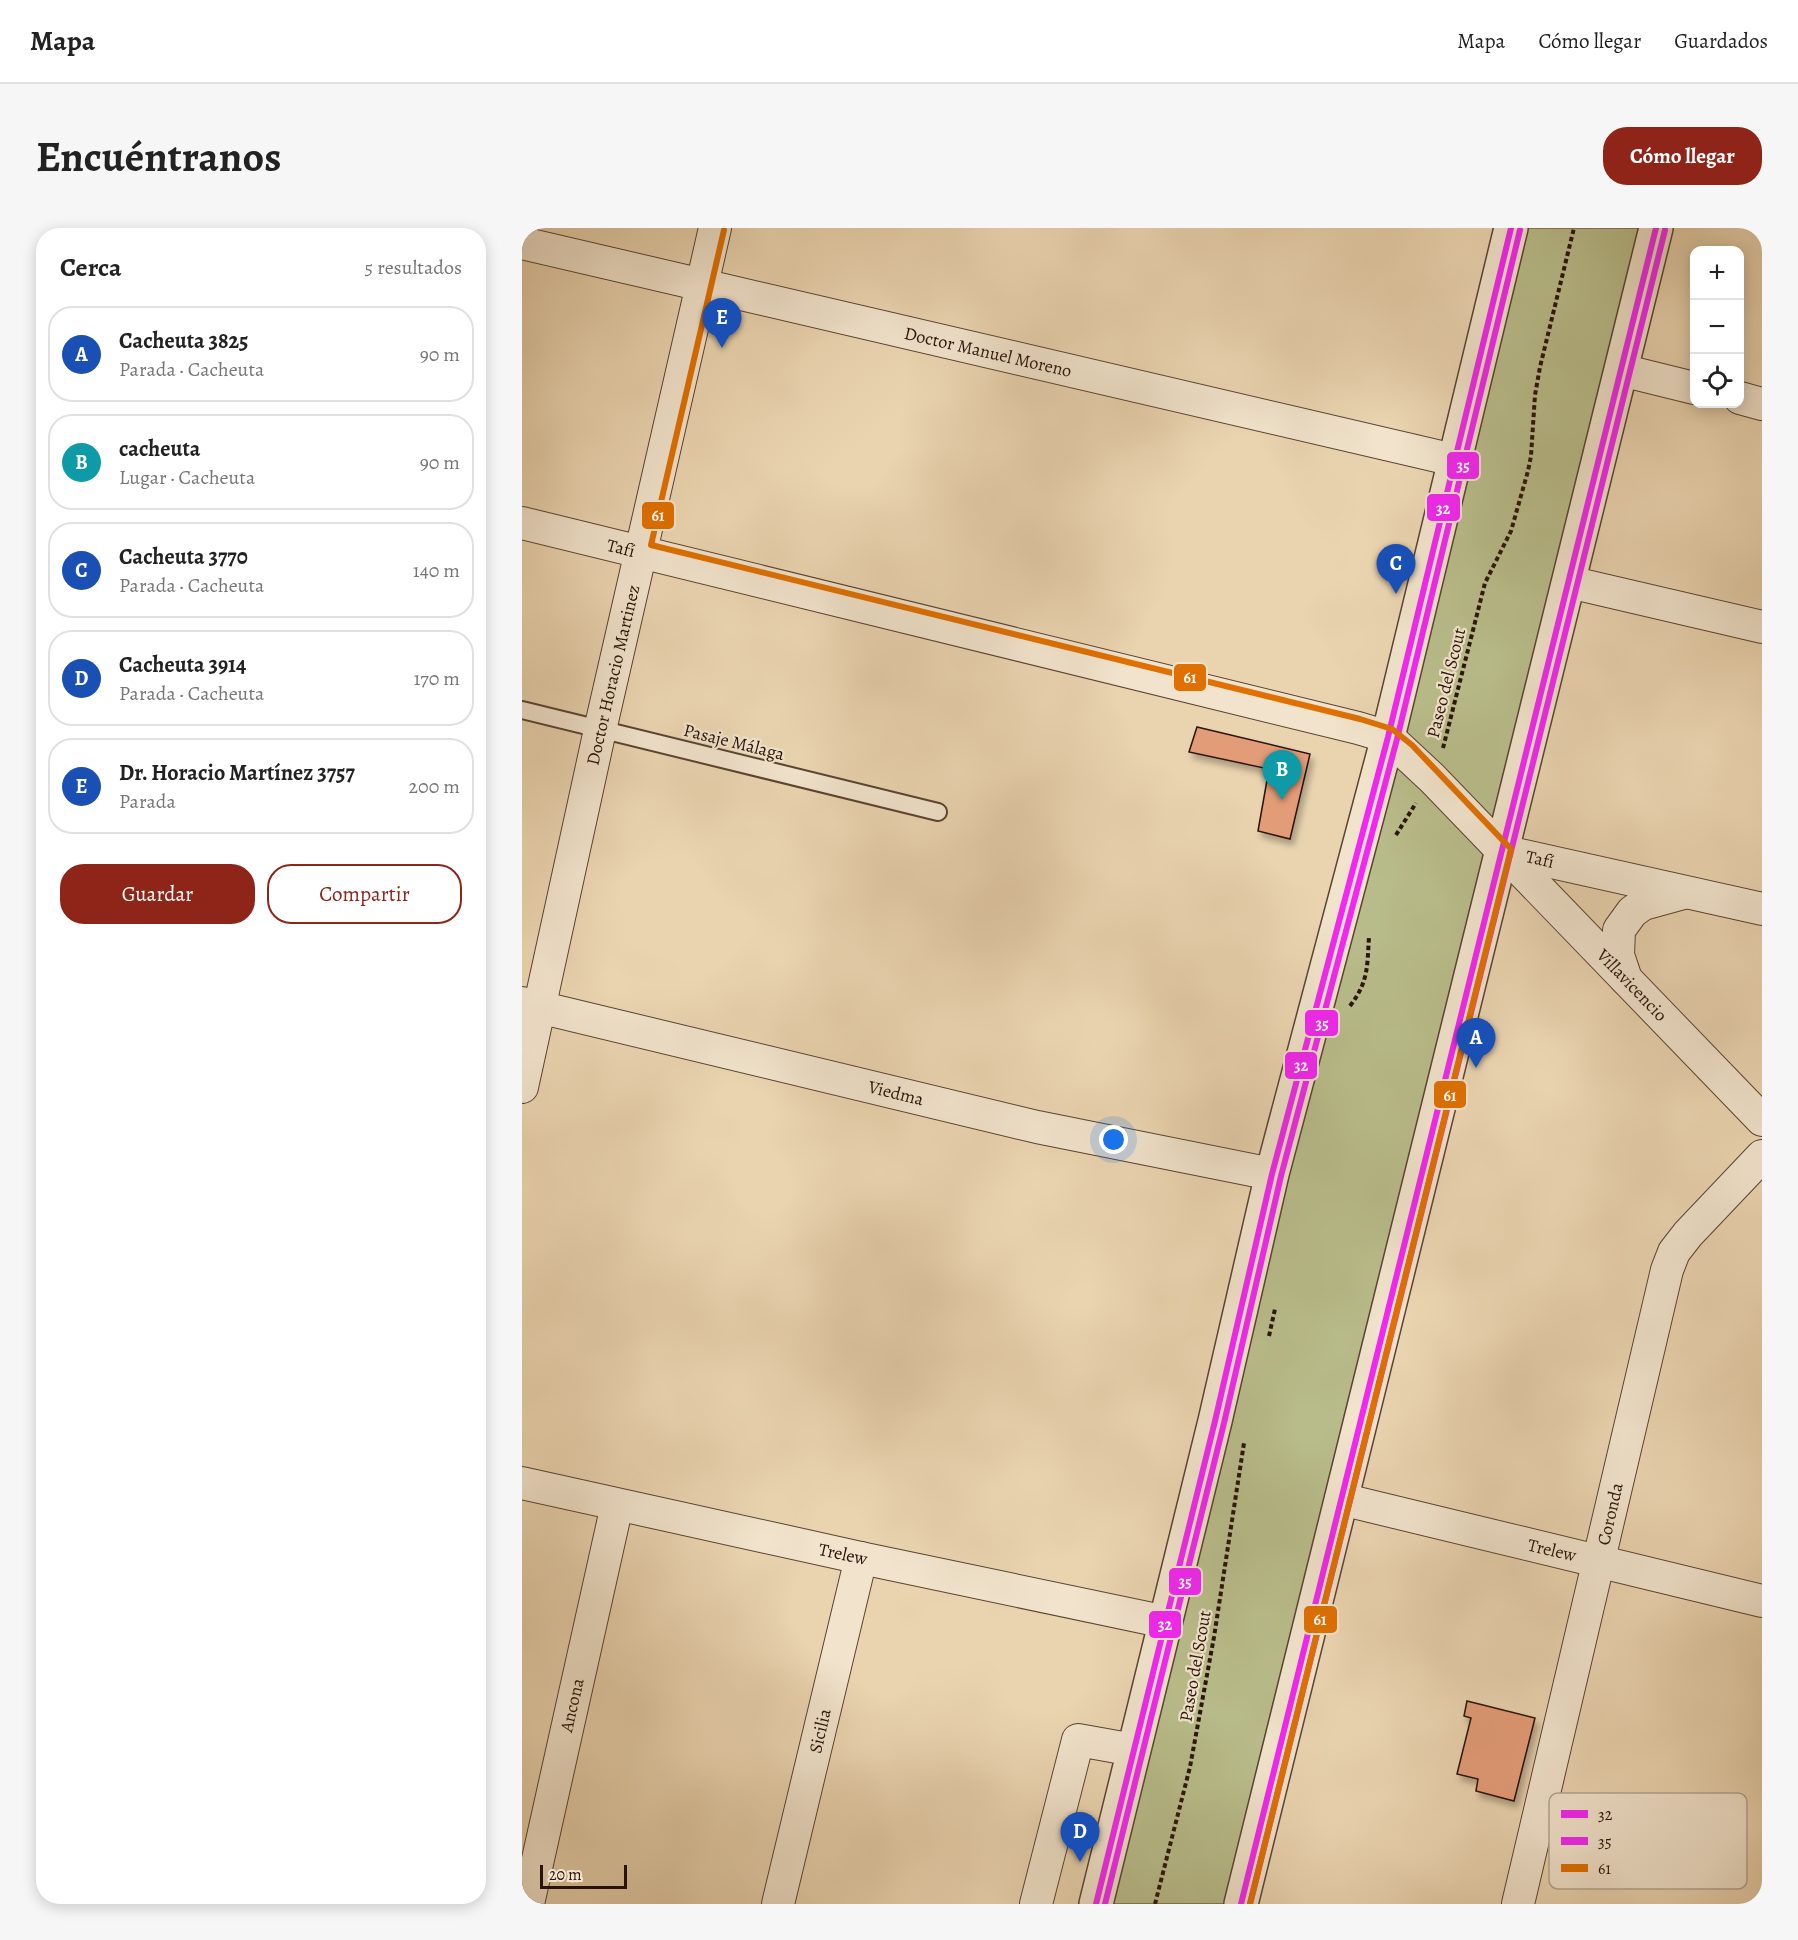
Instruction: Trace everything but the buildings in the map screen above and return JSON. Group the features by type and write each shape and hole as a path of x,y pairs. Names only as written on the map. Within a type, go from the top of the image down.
{"street":[{"name":"Doctor Horacio Martinez","path":"522,1087 530,1005 600,730 715,228"},
{"path":"1095,1904 1215,1421 1272,1174 1388,737 1511,228"},
{"path":"1241,1904 1656,228"},
{"name":"Doctor Manuel Moreno","path":"522,243 1454,460"},
{"path":"1621,370 1690,387"},
{"path":"1744,399 1762,404"},
{"name":"Tafí","path":"522,523 1388,737 1432,778 1502,851 1762,909"},
{"path":"1569,582 1762,627"},
{"name":"Villavicencio","path":"1502,851 1762,1120"},
{"path":"1626,980 1618,955 1619,930 1632,912 1643,904 1687,892"},
{"name":"Viedma","path":"530,1005 1037,1127 1272,1174"},
{"name":"Coronda","path":"1518,1904 1666,1270 1674,1252 1688,1234 1762,1156"},
{"name":"Trelew","path":"522,1483 1166,1622"},
{"name":"Trelew","path":"1341,1499 1762,1601"},
{"name":"Ancona","path":"528,1904 617,1505"},
{"name":"Sicilia","path":"778,1904 861,1558"},
{"path":"1036,1904 1078,1740 1134,1750"}],"lane":[{"name":"Pasaje Málaga","path":"522,710 938,812"}],"path":[{"name":"Paseo del Scout","path":"1395,837 1432,778 1443,748 1485,583 1511,531 1531,456 1535,395 1540,367 1574,228"},
{"path":"1348,1009 1361,991 1366,975 1370,926"},
{"path":"1267,1342 1275,1316 1275,1305"},
{"name":"Paseo del Scout","path":"1155,1904 1192,1756 1214,1637 1246,1433"}],"green space":[{"path":"1511,228 1656,228 1241,1904 1096,1904"}],"transit line":[{"name":"32","path":"1096,1904 1215,1421 1272,1174 1388,737 1511,228"},
{"name":"32","path":"1241,1904 1656,228"},
{"name":"61","path":"724,230 651,545 1360,719 1392,729 1412,745 1511,849 1250,1904"},
{"name":"35","path":"1105,1904 1224,1423 1281,1176 1397,739 1520,230"},
{"name":"35","path":"1250,1904 1665,230"}],"place":[{"name":"Dr. Horacio Martínez 3757","path":"722,348"},
{"name":"Cacheuta 3770","path":"1396,594"},
{"name":"cacheuta","path":"1282,800"},
{"name":"Cacheuta 3825","path":"1476,1068"},
{"name":"Cacheuta 3914","path":"1080,1862"}]}
